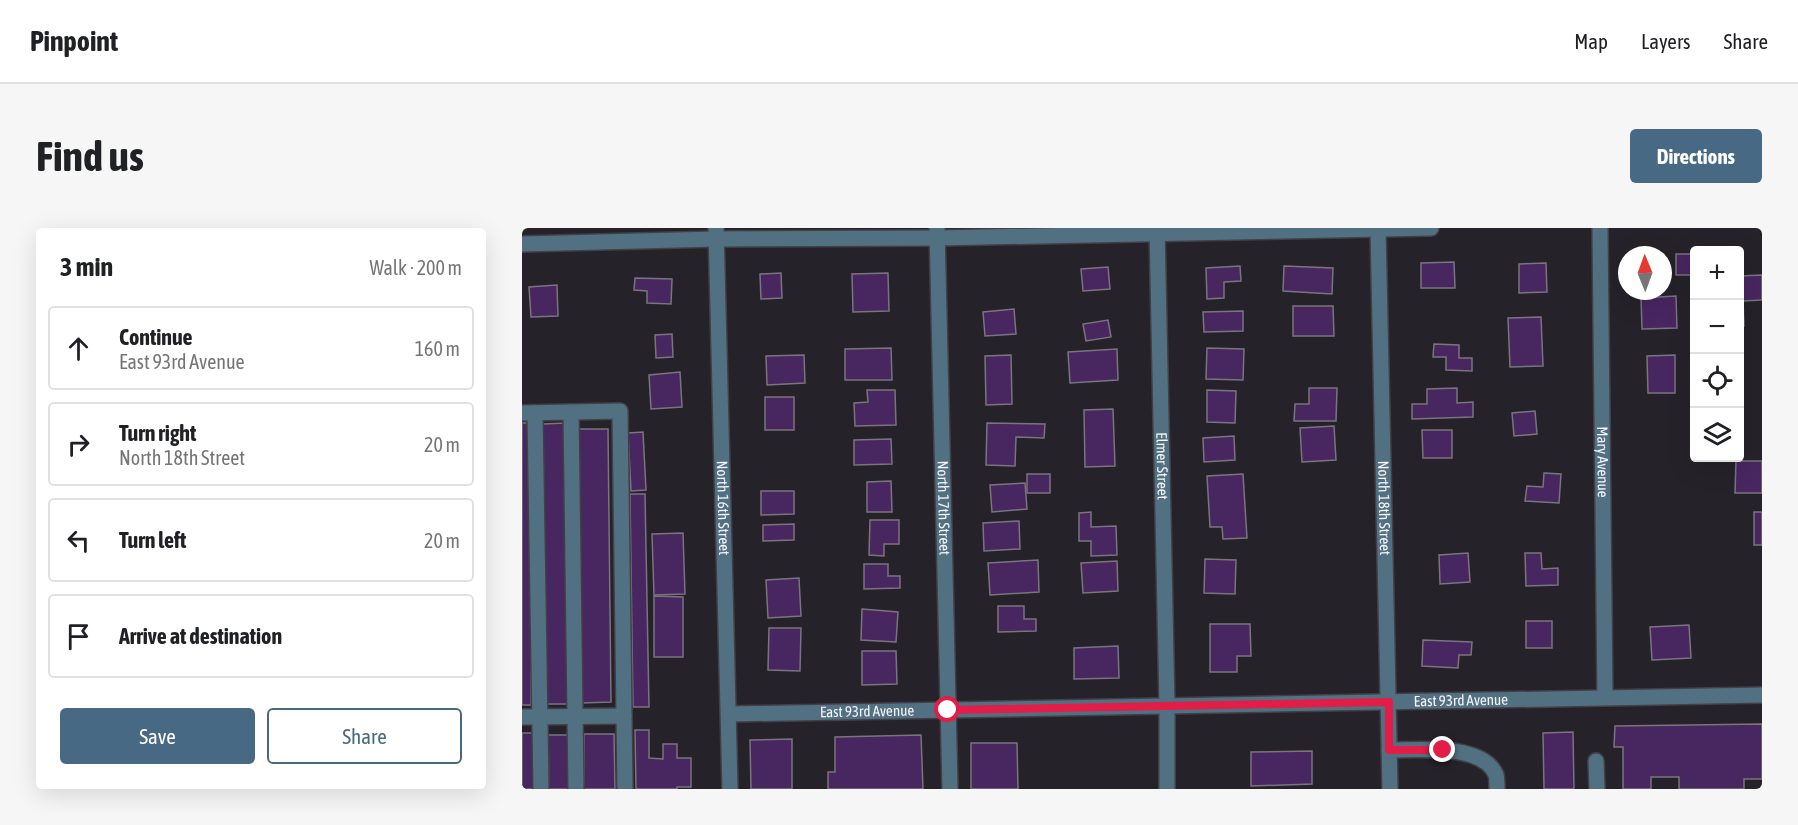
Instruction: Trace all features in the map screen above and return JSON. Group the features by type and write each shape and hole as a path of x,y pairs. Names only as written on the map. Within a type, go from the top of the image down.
{"street":[{"name":"North 18th Street","path":"1378,228 1390,789"},
{"path":"522,244 716,233 1431,228"},
{"name":"Mary Avenue","path":"1600,228 1605,697"},
{"name":"Elmer Street","path":"1157,230 1167,789"},
{"name":"North 16th Street","path":"716,233 730,789"},
{"name":"North 17th Street","path":"937,233 950,789"},
{"path":"541,789 528,413 620,411 625,789"},
{"path":"571,412 576,789"},
{"name":"East 93rd Avenue","path":"729,714 1762,695"},
{"path":"522,717 624,716"},
{"path":"1389,750 1443,750 1464,753 1485,760 1496,775 1497,789"},
{"path":"1596,761 1597,789"}],"building":[{"path":"1676,254 1690,254 1690,275 1676,275"},
{"path":"1454,262 1455,288 1421,288 1421,263"},
{"path":"1546,263 1547,292 1519,293 1519,264"},
{"path":"1240,266 1241,281 1224,282 1224,298 1207,299 1206,268"},
{"path":"1284,266 1333,268 1332,294 1283,291"},
{"path":"1108,267 1110,289 1083,291 1081,269"},
{"path":"781,273 782,298 761,299 760,274"},
{"path":"888,273 889,311 853,312 852,274"},
{"path":"1762,275 1762,300 1744,301 1744,276"},
{"path":"635,278 672,279 671,304 647,303 647,291 634,290"},
{"path":"557,285 558,316 531,317 529,287"},
{"path":"1672,296 1676,296 1677,328 1642,329 1641,300 1672,300"},
{"path":"1293,306 1333,306 1334,336 1293,336"},
{"path":"1014,309 1016,334 985,336 983,312"},
{"path":"1243,311 1243,331 1204,332 1203,312"},
{"path":"1541,317 1543,366 1510,367 1508,318"},
{"path":"1108,320 1111,337 1086,341 1083,324"},
{"path":"672,334 673,357 656,358 655,335"},
{"path":"1434,344 1459,345 1459,358 1472,358 1472,371 1446,370 1446,357 1433,357"},
{"path":"891,348 892,380 845,380 845,349"},
{"path":"1207,348 1244,349 1243,380 1206,379"},
{"path":"1117,349 1118,380 1070,383 1068,352"},
{"path":"804,355 805,383 767,385 766,356"},
{"path":"1011,355 1012,404 986,405 985,356"},
{"path":"1675,355 1675,393 1648,393 1647,356"},
{"path":"680,372 682,407 651,409 649,375"},
{"path":"1309,388 1337,388 1336,421 1294,421 1295,404 1309,404"},
{"path":"1457,388 1457,403 1473,402 1473,417 1412,419 1412,404 1427,404 1427,389"},
{"path":"867,390 895,390 896,425 855,426 854,403 868,402"},
{"path":"1207,390 1236,391 1235,423 1207,422"},
{"path":"765,397 794,397 794,430 765,430"},
{"path":"1113,409 1115,466 1085,467 1084,410"},
{"path":"1535,411 1537,434 1514,436 1512,413"},
{"path":"522,423 530,423 531,705 522,705"},
{"path":"566,423 567,704 544,704 543,424"},
{"path":"987,423 1045,424 1044,438 1016,437 1015,466 986,465"},
{"path":"1334,426 1336,460 1302,462 1300,428"},
{"path":"579,429 608,429 611,702 582,703"},
{"path":"1422,430 1452,430 1452,458 1423,458"},
{"path":"643,432 646,490 631,491 628,433"},
{"path":"1234,436 1235,460 1204,462 1203,438"},
{"path":"891,439 892,464 854,465 854,440"},
{"path":"1762,461 1762,493 1735,493 1736,462"},
{"path":"1544,473 1561,474 1559,503 1525,501 1527,486 1543,487"},
{"path":"1027,474 1050,474 1050,493 1027,493"},
{"path":"1243,474 1247,538 1223,539 1222,527 1210,527 1207,476"},
{"path":"891,481 892,512 867,512 867,482"},
{"path":"1025,483 1027,509 992,512 990,485"},
{"path":"761,491 794,491 794,514 761,515"},
{"path":"630,494 645,494 649,707 633,707"},
{"path":"1091,512 1091,527 1116,526 1117,555 1091,556 1091,541 1079,541 1079,513"},
{"path":"1754,512 1762,512 1762,545 1754,545"},
{"path":"870,520 899,520 899,544 884,544 884,556 869,555"},
{"path":"1019,521 1020,549 984,551 983,523"},
{"path":"794,524 794,540 763,541 763,525"},
{"path":"683,533 685,594 654,595 652,534"},
{"path":"1468,553 1470,582 1440,584 1439,555"},
{"path":"1525,553 1541,553 1542,569 1558,568 1558,585 1526,586"},
{"path":"1205,559 1236,560 1235,594 1204,593"},
{"path":"1038,560 1039,592 990,595 988,563"},
{"path":"1117,561 1118,591 1083,593 1081,563"},
{"path":"864,564 888,564 888,576 900,576 900,588 864,589"},
{"path":"799,578 801,616 768,618 766,580"},
{"path":"654,596 683,597 683,657 654,657"},
{"path":"998,606 1024,606 1024,619 1036,619 1036,631 998,632"},
{"path":"862,609 898,612 896,642 861,640"},
{"path":"1526,621 1552,621 1552,648 1526,648"},
{"path":"1210,624 1250,624 1251,656 1237,656 1237,672 1210,672"},
{"path":"1689,625 1691,658 1652,660 1650,627"},
{"path":"769,628 801,628 800,671 768,670"},
{"path":"1423,640 1472,642 1471,655 1459,655 1458,668 1422,666"},
{"path":"1118,646 1119,678 1074,679 1074,648"},
{"path":"862,651 896,651 897,684 862,685"},
{"path":"1762,724 1762,779 1744,779 1744,789 1679,789 1679,777 1651,777 1651,789 1623,789 1623,747 1614,747 1615,726"},
{"path":"635,730 649,730 649,758 663,759 663,744 677,744 677,758 691,758 691,787 636,789"},
{"path":"1573,732 1574,789 1544,789 1543,733"},
{"path":"522,733 534,733 534,789 522,789"},
{"path":"584,734 614,734 615,789 584,789"},
{"path":"548,735 570,735 570,789 549,789"},
{"path":"921,735 923,789 828,789 828,772 835,772 835,737"},
{"path":"792,739 792,789 751,789 750,740"},
{"path":"971,743 1017,743 1018,789 971,789"},
{"path":"1312,751 1312,784 1251,786 1251,752"}],"route":[{"path":"948,710 1389,702 1389,750 1443,750"}]}
